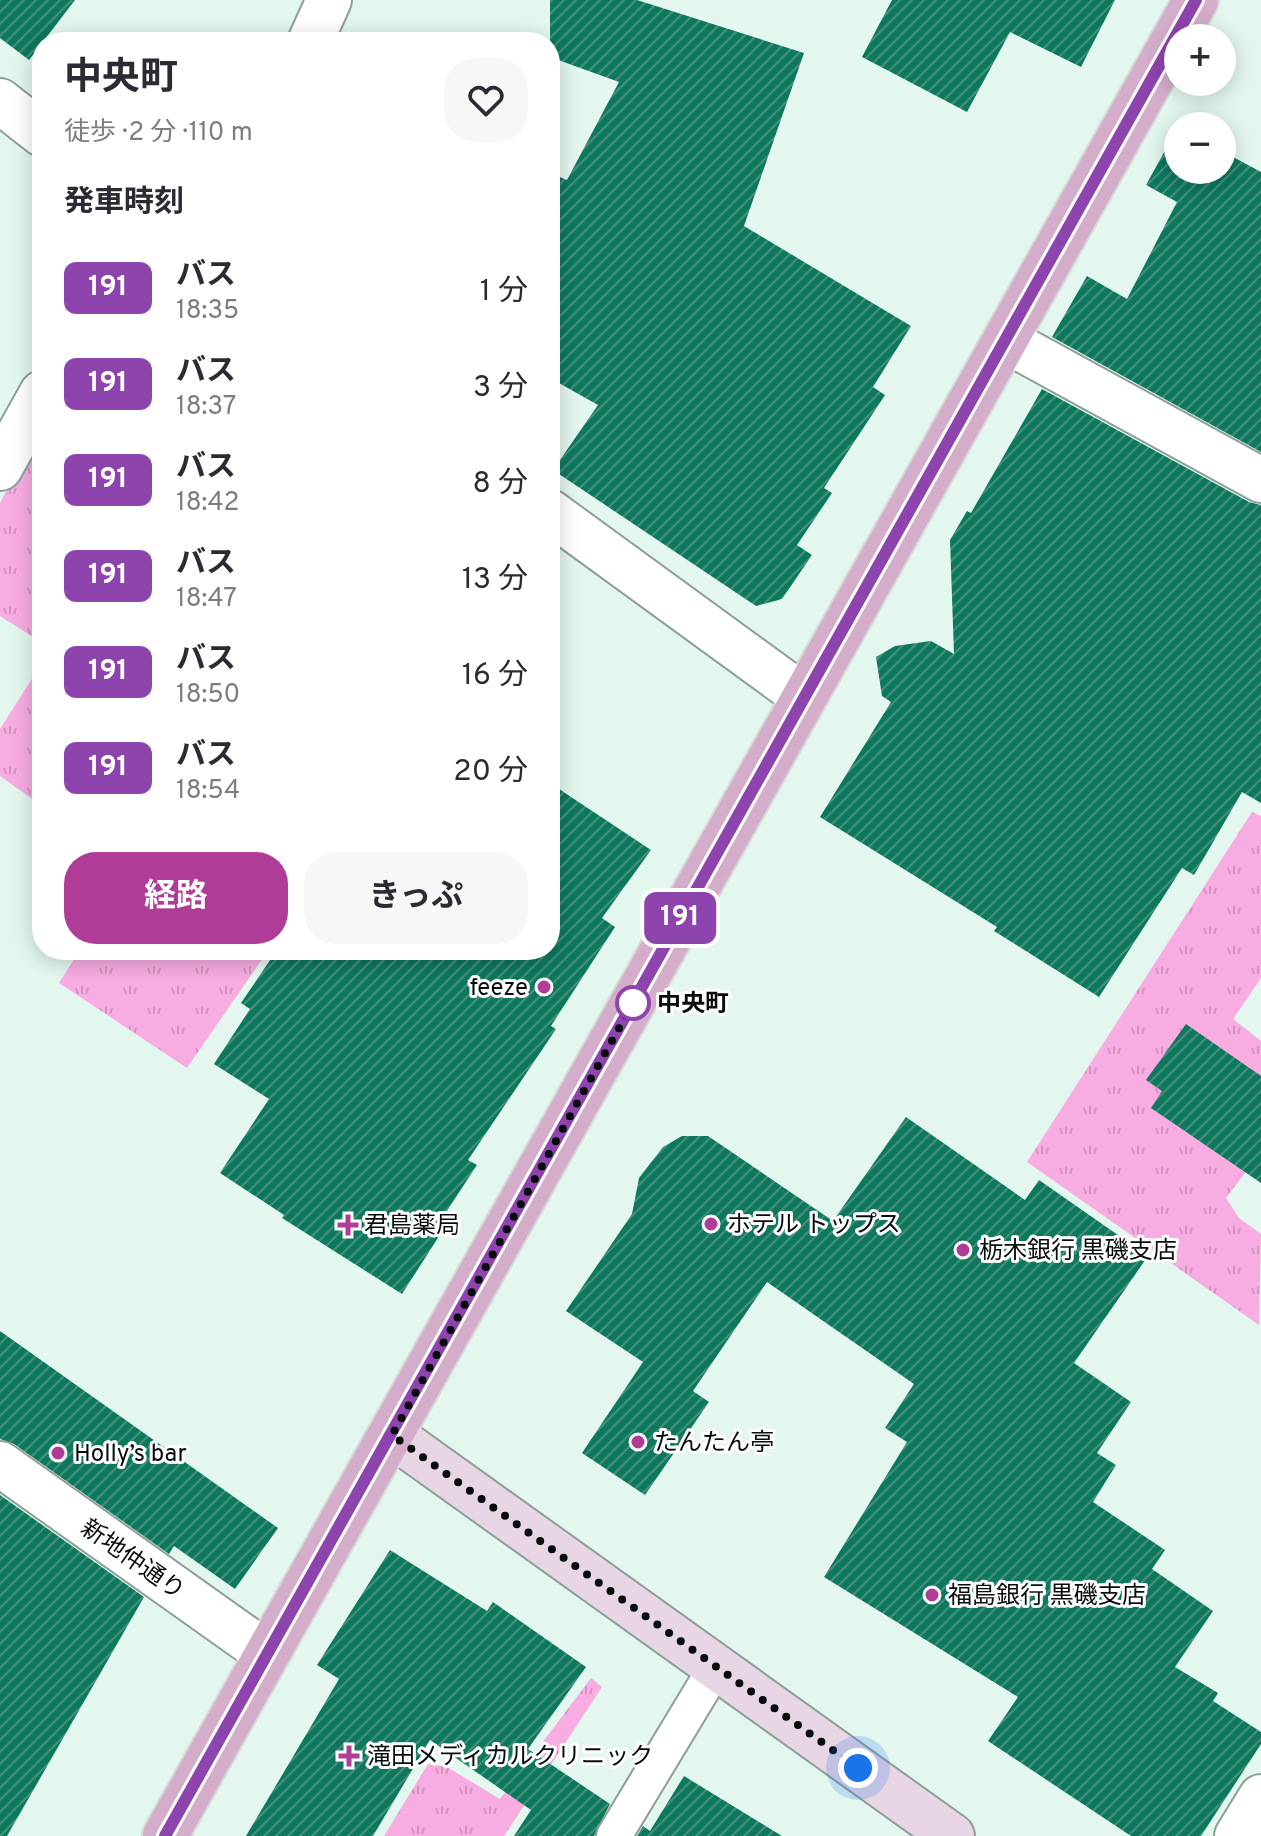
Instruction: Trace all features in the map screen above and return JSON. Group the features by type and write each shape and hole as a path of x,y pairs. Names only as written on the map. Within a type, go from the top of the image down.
{"main road":[{"path":"165,1836 1196,0"},
{"path":"392,1435 952,1836"}],"street":[{"path":"315,32 329,0"},
{"path":"0,101 32,126"},
{"path":"1007,341 1261,480"},
{"path":"0,468 32,411"},
{"path":"560,519 804,697"},
{"name":"新地仲通り","path":"0,1464 266,1653"},
{"path":"1237,1836 1261,1797"}],"lane":[{"path":"614,1836 716,1667"}],"green space":[{"path":"32,445 32,636 0,616 0,503"},
{"path":"32,679 32,799 0,776 0,729"},
{"path":"1252,812 1261,816 1261,978 1233,1019 1261,1041 1261,1152 1226,1198 1239,1218 1261,1234 1259,1325 1027,1162"},
{"path":"74,960 261,960 187,1068 59,983"},
{"path":"591,1678 602,1687 504,1836 384,1836 428,1764 447,1767 500,1799"}],"building":[{"path":"0,0 75,0 50,32 32,32 32,56 29,60 0,38"},
{"path":"550,0 637,0 804,53 744,226 911,326 873,387 885,395 824,488 832,493 797,545 812,555 782,599 756,606 560,475 560,460 598,405 560,384 560,177 567,180 619,82 560,61 560,32 550,32"},
{"path":"892,0 1115,0 1081,67 1010,32 967,112 862,57"},
{"path":"1164,152 1164,184 1236,184 1236,159 1261,172 1261,452 1052,337 1087,276 1127,299 1177,202 1146,185"},
{"path":"1042,389 1249,502 1261,505 1261,803 1242,792 1194,875 1182,868 1099,997 994,931 997,927 820,817 891,702 882,696 876,657 895,646 931,641 954,654 950,540 967,511 971,513"},
{"path":"560,790 651,850 602,918 615,927 551,1026 556,1029 468,1160 477,1165 437,1226 443,1230 402,1294 282,1218 284,1215 220,1173 269,1099 214,1064 250,1009 241,1003 270,960 560,960"},
{"path":"1186,1024 1261,1076 1261,1183 1151,1108 1162,1091 1146,1080"},
{"path":"906,1117 1025,1200 1039,1180 1148,1256 1074,1363 1131,1402 1097,1453 1116,1465 1093,1502 1165,1550 1152,1569 1213,1611 1175,1667 1218,1693 1213,1701 1261,1732 1261,1744 1201,1836 1131,1836 988,1741 1018,1697 824,1577 907,1442 885,1428 914,1384 767,1282 693,1391 709,1402 645,1495 582,1453 643,1362 566,1311 632,1214 639,1178 663,1147 682,1136 708,1136 833,1221"},
{"path":"0,1331 278,1528 235,1589 174,1546 169,1554 14,1444 0,1439"},
{"path":"0,1495 144,1597 7,1836 0,1836"},
{"path":"390,1550 487,1611 493,1602 586,1667 528,1749 610,1804 594,1836 514,1836 531,1810 430,1740 373,1836 246,1836 339,1679 317,1665"},
{"path":"684,1776 782,1836 637,1836 643,1826 650,1831"}],"bus line":[{"name":"191","path":"165,1836 1196,0"}],"place":[{"name":"feeze","path":"544,987"},
{"name":"中央町","path":"633,1003"},
{"name":"ホテル トップス","path":"711,1224"},
{"name":"君島薬局","path":"348,1225"},
{"name":"栃木銀行 黒磯支店","path":"963,1250"},
{"name":"たんたん亭","path":"638,1442"},
{"name":"Holly’s bar","path":"58,1453"},
{"name":"福島銀行 黒磯支店","path":"932,1595"},
{"name":"滝田メディカルクリニック","path":"349,1756"}],"route":[{"path":"633,1003 392,1435 858,1768"}]}
